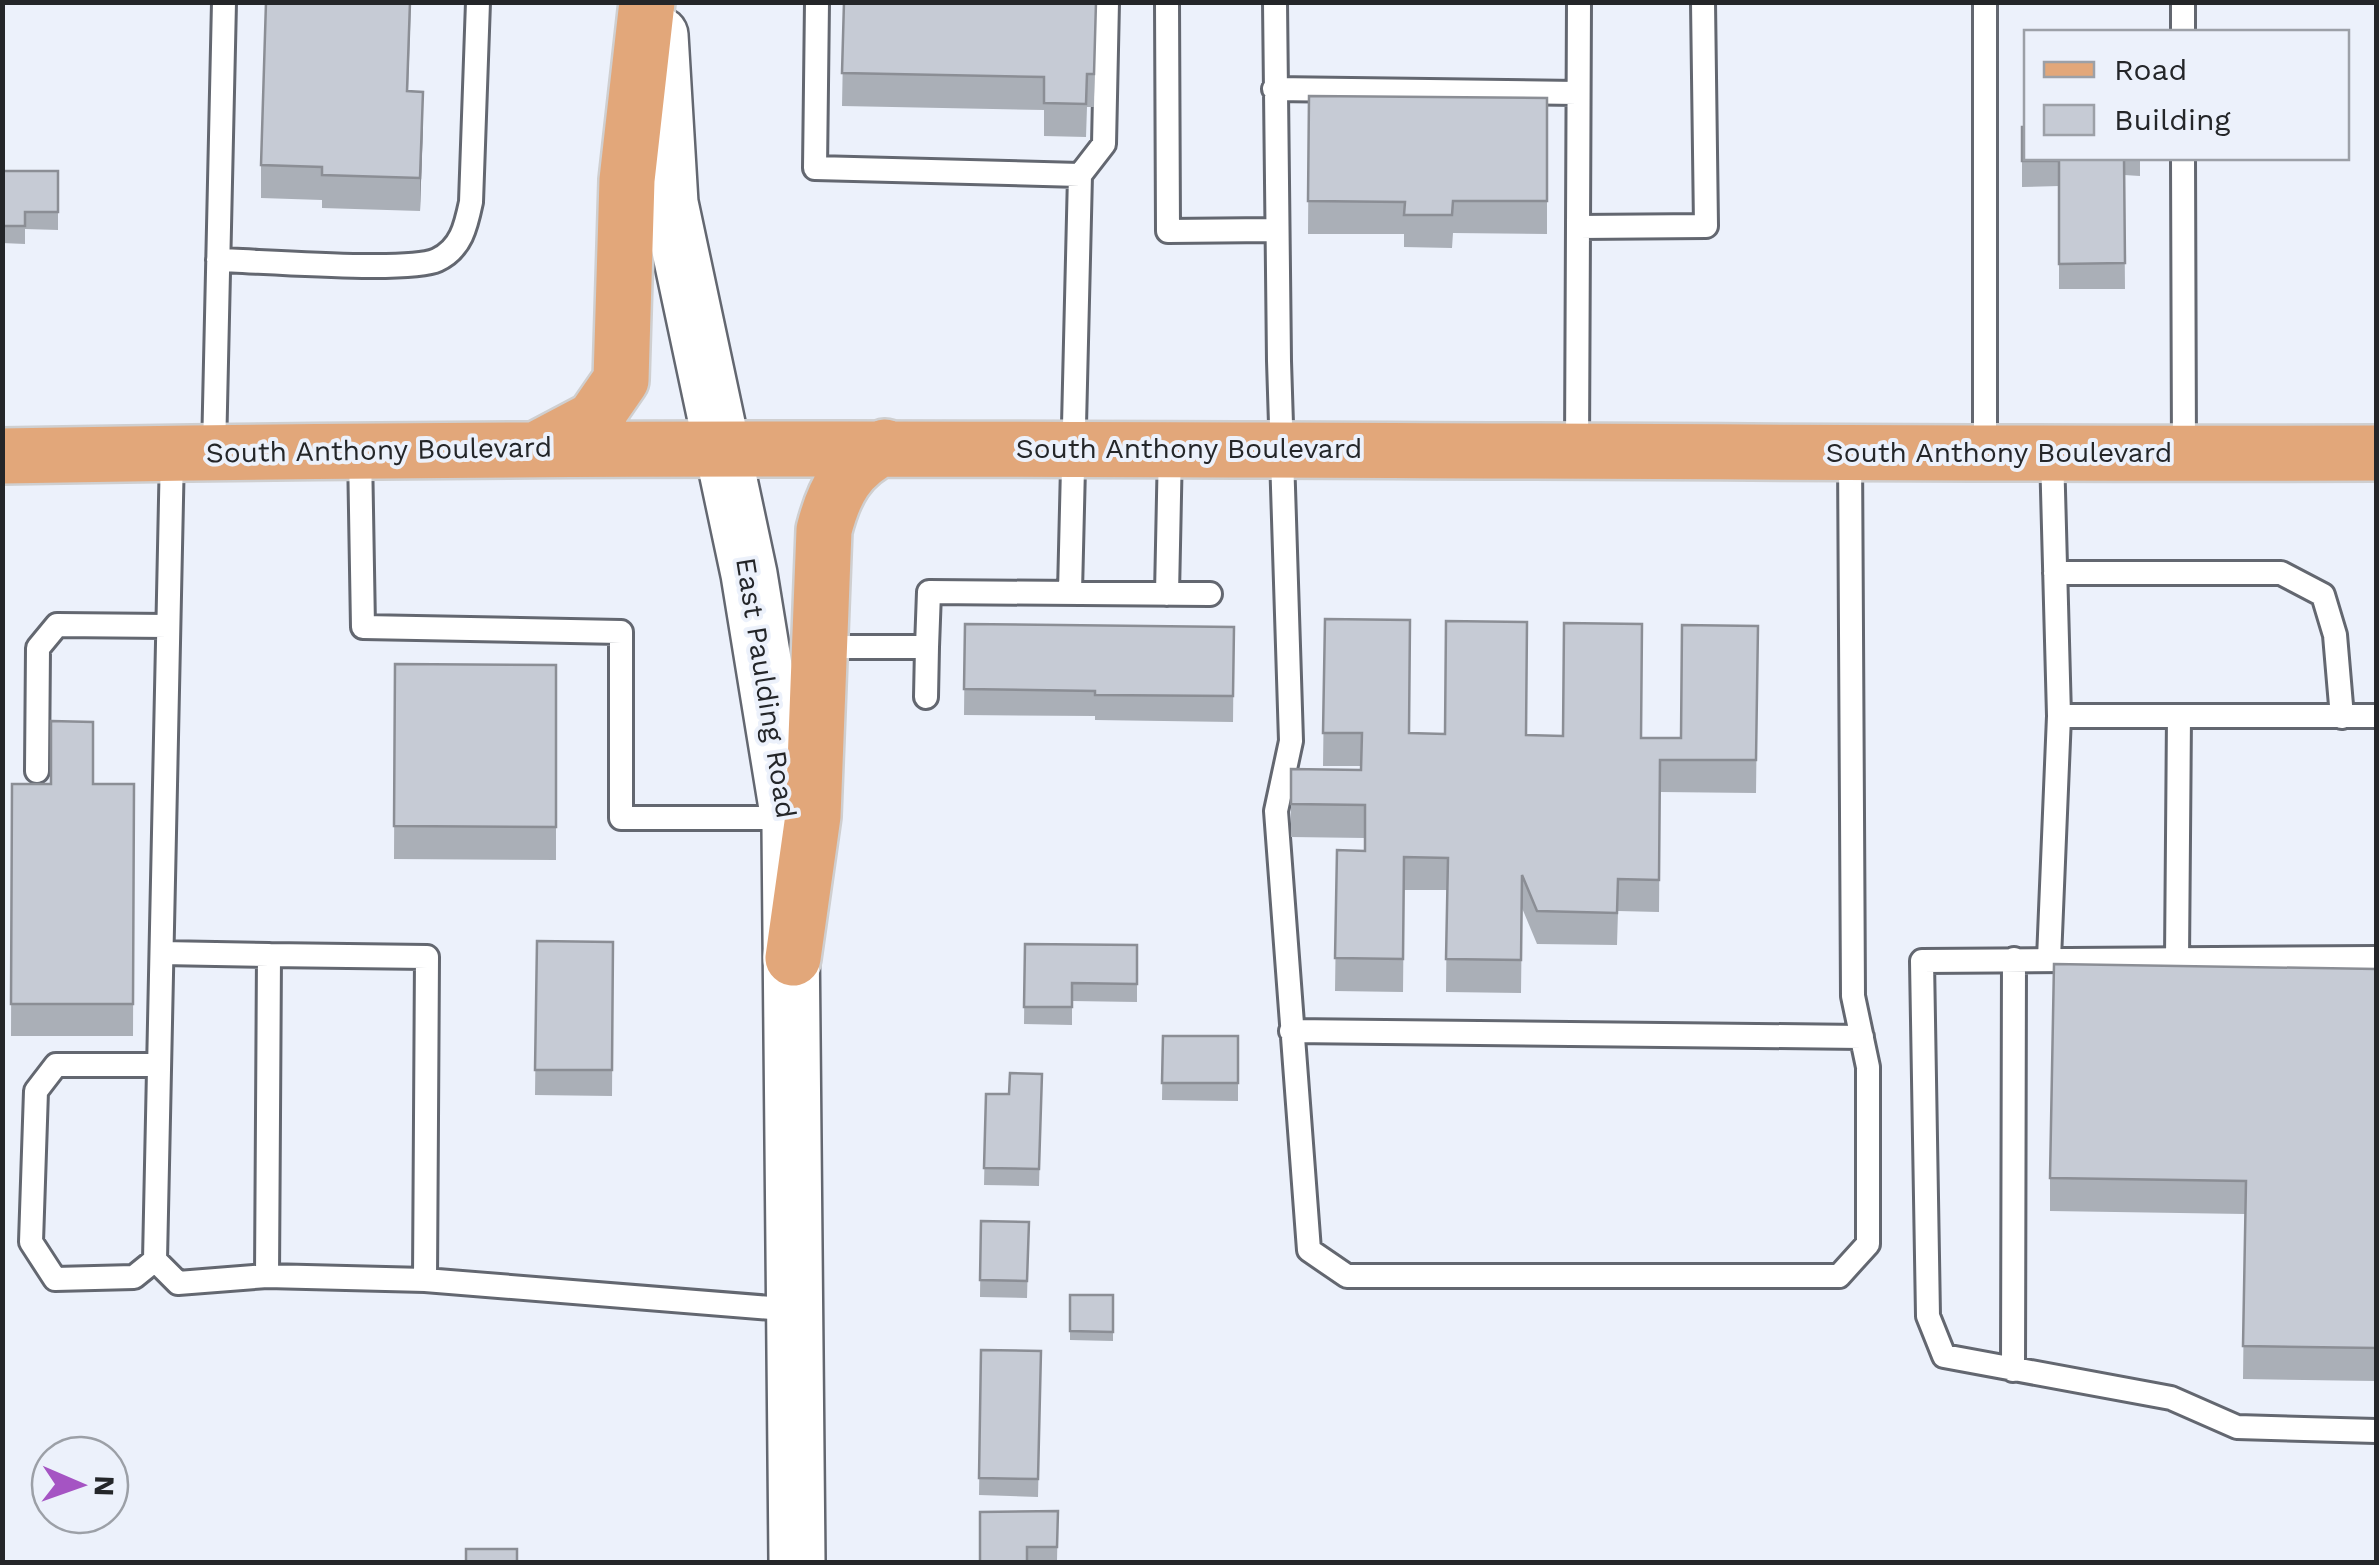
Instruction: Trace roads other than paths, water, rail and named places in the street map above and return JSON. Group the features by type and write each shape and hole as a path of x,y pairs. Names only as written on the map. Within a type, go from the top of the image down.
{"main road":[{"path":"540,448 594,419 620,380 627,180 647,2"},
{"name":"East Paulding Road","path":"660,2 660,79 670,204 749,574 788,818 793,958 797,1562"},
{"path":"793,958 813,816 821,552 830,508 848,472 886,447"},
{"name":"South Anthony Boulevard","path":"2,456 360,449 886,447 2376,453"}],"lane":[{"path":"224,2 218,260 168,626 155,1260 178,1282 267,1276 425,1280 796,1310"},
{"path":"218,260 404,265 434,262 454,249 466,226 471,202 478,2"},
{"path":"817,2 815,168 1080,175"},
{"path":"1070,592 1080,175 1104,144 1108,2"},
{"path":"1167,2 1168,231 1277,230"},
{"path":"1275,2 1291,741 1276,811 1309,1250 1347,1276 1839,1276 1868,1244 1868,1067 1853,996 1850,451"},
{"path":"1577,450 1578,2"},
{"path":"1578,227 1706,226 1703,2"},
{"path":"1984,453 1985,2"},
{"path":"2183,2 2183,30"},
{"path":"1274,90 1577,93"},
{"path":"2183,160 2184,454"},
{"path":"1167,594 1170,448"},
{"path":"360,449 363,627 622,632 621,818 788,818"},
{"path":"2049,959 2059,716 2052,453"},
{"path":"2056,573 2281,573 2323,595 2335,634 2342,717"},
{"path":"926,698 929,592 1210,594"},
{"path":"37,771 38,648 57,625 168,626"},
{"path":"821,647 927,648"},
{"path":"2059,716 2376,716"},
{"path":"2177,958 2179,716"},
{"path":"162,954 427,958 425,1280"},
{"path":"267,1276 269,954"},
{"path":"2376,958 1922,961 1928,1316 1944,1356 2170,1398 2237,1428 2376,1432"},
{"path":"2013,1370 2014,959"},
{"path":"1291,1032 1862,1037"},
{"path":"155,1260 134,1278 55,1279 31,1242 36,1092 56,1065 159,1066"}]}
